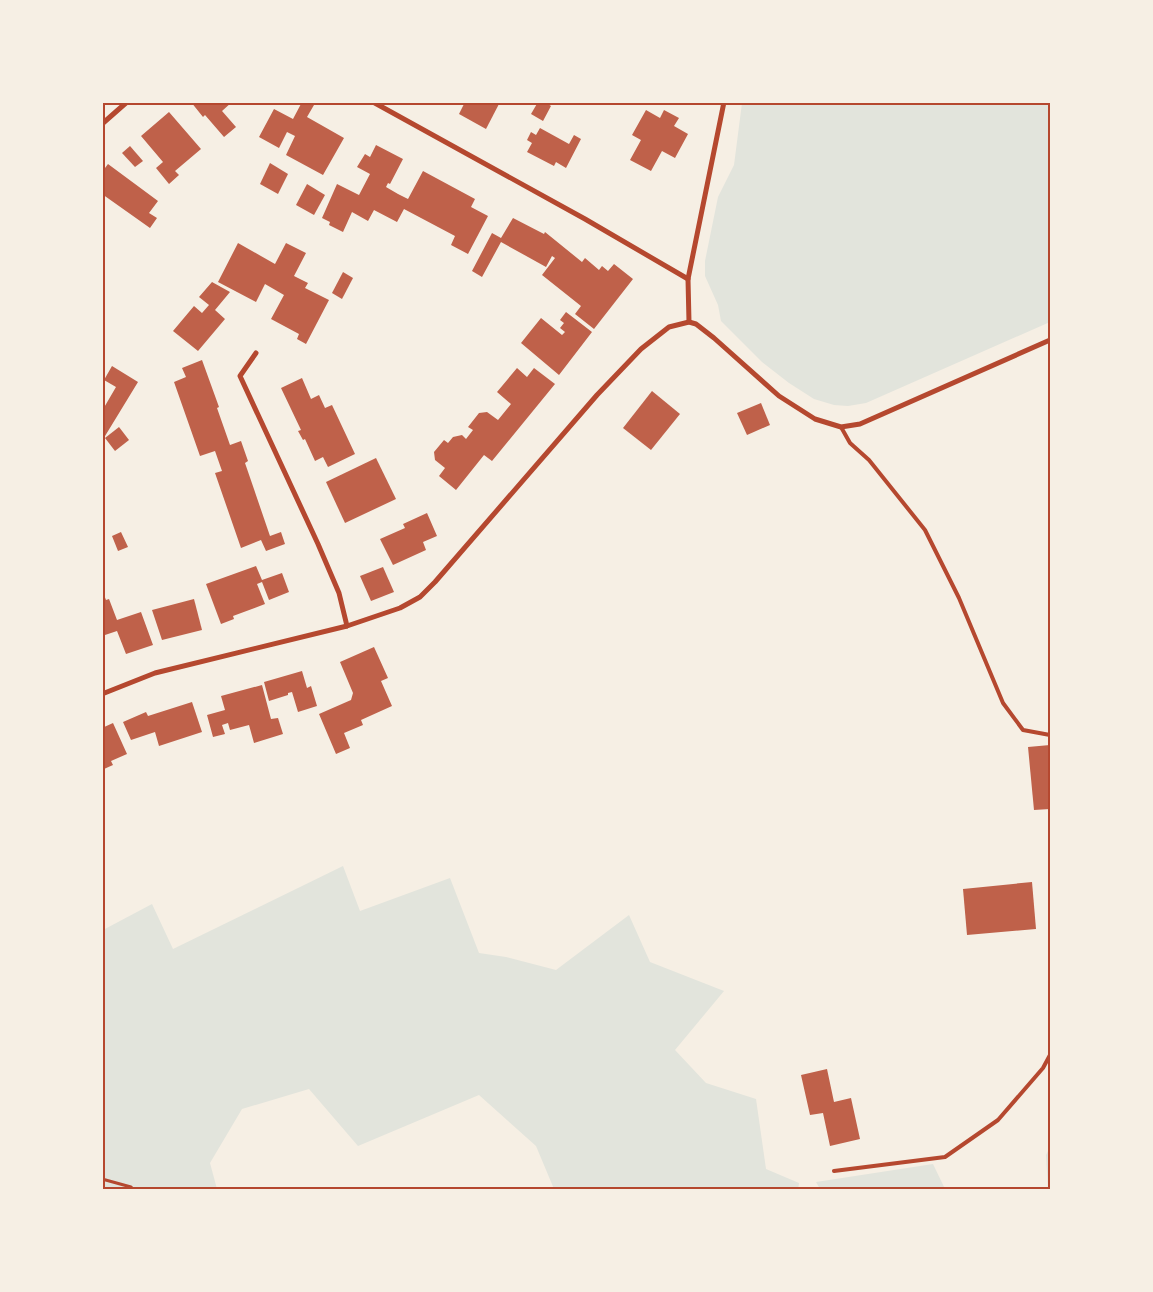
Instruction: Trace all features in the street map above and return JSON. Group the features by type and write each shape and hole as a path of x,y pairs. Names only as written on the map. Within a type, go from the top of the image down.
{"street":[{"path":"102,124 127,102"},
{"path":"372,102 586,219 688,279"},
{"path":"690,322 688,279 724,102"},
{"path":"102,694 155,673 347,626 400,608 420,597 448,568 597,395 641,349 669,327 690,322 704,330 779,396 815,419 841,427 860,424 1050,340"},
{"path":"256,353 240,376 339,593 347,626"}],"lane":[{"path":"841,427 850,443 869,460 925,530 959,598 1003,703 1023,730 1050,735"},
{"path":"834,1171 945,1157 998,1120 1043,1068 1050,1055"}],"path":[{"path":"102,1179 131,1186 134,1190"}],"shaded area":[{"path":"742,103 1050,103 1050,322 866,403 848,406 834,405 814,399 789,383 762,362 721,321 718,305 705,276 705,261 718,197 734,165"},
{"path":"343,866 360,911 450,878 479,953 506,957 556,970 629,915 650,962 724,991 675,1050 706,1083 756,1099 766,1169 799,1183 798,1190 554,1189 536,1146 479,1095 358,1146 309,1089 242,1109 210,1163 217,1189 103,1190 103,930 152,904 173,949"},
{"path":"1050,1147 1050,1189 1048,1189 1046,1155"},
{"path":"933,1164 945,1189 820,1189 816,1182"}],"building":[{"path":"191,102 232,102 222,111 236,127 224,137 205,115 203,117"},
{"path":"302,102 309,102 314,105 307,117 344,138 323,175 286,155 295,136 287,132 279,148 259,137 274,109 293,119"},
{"path":"465,102 500,102 486,129 459,114"},
{"path":"538,102 545,102 551,106 543,121 531,114"},
{"path":"646,110 660,118 664,110 679,118 674,126 688,134 675,158 662,151 651,171 630,160 641,140 632,135"},
{"path":"169,112 201,149 175,171 179,175 169,184 156,168 163,162 141,136"},
{"path":"540,128 569,144 574,135 581,139 566,168 556,162 554,166 527,152 532,143 527,140 531,132 536,135"},
{"path":"376,145 403,159 390,184 388,183 386,187 398,194 408,199 423,171 475,199 471,207 488,216 468,254 451,245 455,236 404,209 397,222 374,210 368,221 352,212 343,232 329,225 330,222 322,218 337,184 359,195 370,174 357,167 365,154 370,157"},
{"path":"130,146 143,161 135,167 122,153"},
{"path":"270,163 288,174 278,194 260,184"},
{"path":"108,164 158,201 149,213 157,218 150,228 102,194 102,172"},
{"path":"307,184 325,195 314,215 296,205"},
{"path":"513,218 544,234 545,232 582,262 585,258 599,270 602,266 608,271 614,264 633,279 594,329 575,314 581,306 542,275 555,258 552,256 546,267 501,242 482,277 472,271 492,233 501,238"},
{"path":"238,243 275,264 286,243 306,253 294,276 308,283 305,288 329,300 306,344 297,339 299,334 271,319 284,295 265,284 256,302 218,282"},
{"path":"343,272 353,278 342,299 332,293"},
{"path":"212,282 230,292 215,310 225,319 198,351 173,331 194,306 202,313 209,305 199,297"},
{"path":"566,312 592,332 559,375 521,343 541,318 562,335 565,332 560,328 564,323 560,320"},
{"path":"202,360 230,445 241,441 248,461 245,463 270,536 281,532 285,544 266,551 261,540 241,548 215,473 222,471 215,451 200,456 174,382 186,377 182,368"},
{"path":"112,366 138,382 102,441 102,411 116,387 104,380"},
{"path":"517,368 527,377 534,368 555,384 492,461 484,455 456,490 439,476 445,468 435,460 434,452 444,440 448,443 453,437 462,435 466,439 473,430 468,427 479,413 487,412 498,420 511,404 497,392"},
{"path":"302,378 311,399 319,395 325,408 332,405 355,454 328,467 323,457 315,461 305,439 303,440 298,431 301,430 281,388"},
{"path":"652,391 680,414 651,450 623,428"},
{"path":"761,403 770,425 747,435 737,413"},
{"path":"119,427 129,440 115,451 105,438"},
{"path":"376,458 396,499 345,523 326,482"},
{"path":"427,513 437,536 423,542 426,550 393,565 380,539 405,528 403,524"},
{"path":"121,532 128,547 118,551 112,536"},
{"path":"256,566 262,580 282,573 289,592 269,600 262,582 257,584 265,604 233,616 234,619 221,624 206,584"},
{"path":"383,567 394,592 371,601 360,576"},
{"path":"102,590 106,600 109,599 117,620 141,612 153,645 126,654 117,631 102,636"},
{"path":"194,599 202,630 162,640 152,610"},
{"path":"374,647 388,678 381,681 392,706 361,720 363,725 344,733 350,748 336,754 319,714 351,700 353,693 340,662"},
{"path":"302,671 307,688 311,686 317,706 298,712 292,692 269,701 264,682"},
{"path":"262,685 271,719 278,718 283,734 254,743 249,725 230,730 228,723 222,725 225,734 213,737 207,715 225,710 221,696"},
{"path":"192,702 202,732 159,746 155,732 131,740 123,722 146,712 148,716"},
{"path":"113,723 127,754 111,761 113,765 104,769 102,764 102,728"},
{"path":"1050,745 1050,809 1034,810 1028,747"},
{"path":"1032,882 1036,929 967,935 963,889"},
{"path":"827,1069 834,1102 851,1098 860,1139 830,1146 823,1113 810,1115 801,1075"}]}
